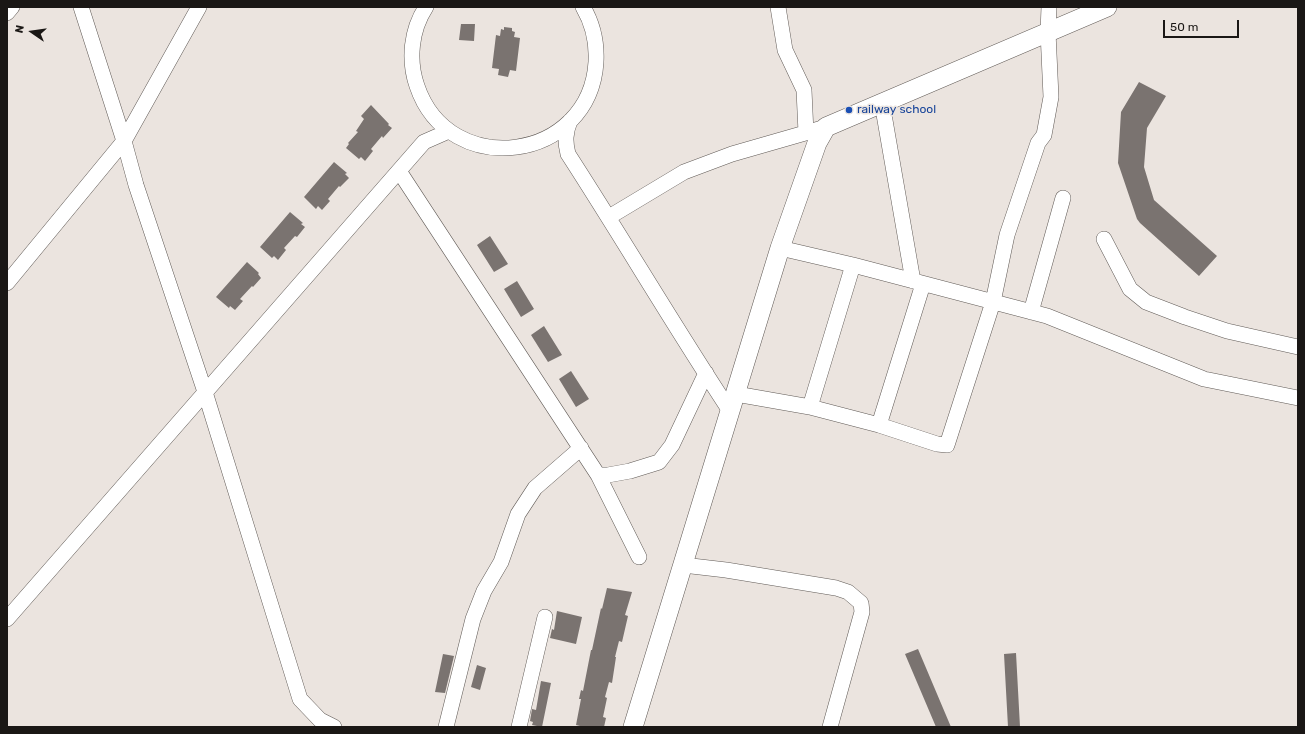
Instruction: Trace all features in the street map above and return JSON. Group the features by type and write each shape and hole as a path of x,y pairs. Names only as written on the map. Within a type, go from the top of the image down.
{"main road":[{"path":"633,727 780,248 817,143 826,128 1107,7"}],"street":[{"path":"7,13 12,7"},
{"path":"81,7 124,141 136,185 205,392 300,699 320,720 334,727"},
{"path":"8,277 124,141 199,7"},
{"path":"426,7 415,32 412,56 415,80 422,97 431,113 449,131 470,142 492,148 516,148 550,137 570,121 581,107 590,91 596,67 596,43 584,8"},
{"path":"778,7 785,50 804,90 806,133"},
{"path":"570,121 565,137 568,154 609,216 706,373 733,402 810,407 879,425 937,444 948,445 993,302 1007,235 1038,143 1044,135 1051,97 1048,32 1049,7"},
{"path":"879,425 918,282 882,103"},
{"path":"424,142 431,113"},
{"path":"609,216 684,172 732,154 826,128"},
{"path":"7,619 424,142 449,131"},
{"path":"538,142 556,146 568,154"},
{"path":"399,171 598,475 639,557"},
{"path":"1031,312 1062,198"},
{"path":"1104,239 1130,289 1146,302 1227,331 1298,347"},
{"path":"780,248 853,265 1047,316 1204,379 1298,398"},
{"path":"810,407 853,265"},
{"path":"598,475 608,475 630,471 659,462 672,445 706,373"},
{"path":"446,727 473,619 484,590 501,562 518,514 535,488 581,448"},
{"path":"683,565 726,570 836,588 848,592 861,603 862,612 830,727"},
{"path":"519,727 545,617"}],"building":[{"path":"461,24 475,24 474,41 459,40"},
{"path":"504,27 512,28 512,31 515,32 514,37 520,38 516,71 510,70 508,77 498,75 499,69 492,68 496,35 500,36 501,29 504,30"},
{"path":"1139,82 1166,96 1147,128 1144,167 1154,200 1217,256 1199,276 1137,219 1118,163 1121,112"},
{"path":"371,105 392,128 383,138 382,136 371,149 373,151 365,161 361,157 359,159 346,148 349,144 348,143 358,132 356,131 364,119 361,116"},
{"path":"334,162 347,173 345,174 349,178 340,187 339,186 328,199 330,201 322,210 318,206 316,209 304,197"},
{"path":"290,212 303,223 301,224 305,227 297,237 295,236 284,248 286,250 278,260 274,256 272,258 260,247"},
{"path":"490,236 508,264 494,272 477,245"},
{"path":"247,262 259,273 258,274 261,278 240,299 243,301 235,310 230,306 229,308 216,297"},
{"path":"517,281 534,309 521,317 504,289"},
{"path":"544,326 562,355 548,362 531,335"},
{"path":"571,371 589,399 576,407 559,379"},
{"path":"607,588 632,592 625,615 628,616 622,642 619,641 615,657 612,683 609,682 605,697 607,698 603,717 606,718 604,727 584,727 576,725 581,699 579,699 581,690 583,691 591,650"},
{"path":"557,611 582,617 576,644 550,638 552,629 554,630"},
{"path":"918,649 951,727 936,727 905,654"},
{"path":"1016,653 1020,727 1008,727 1004,654"},
{"path":"443,654 454,656 445,693 435,692"},
{"path":"477,665 486,668 480,690 471,687"},
{"path":"541,681 551,683 542,727 532,725 533,722 530,721 532,709 536,710"}],"place":[{"name":"railway school","path":"849,110"}]}
